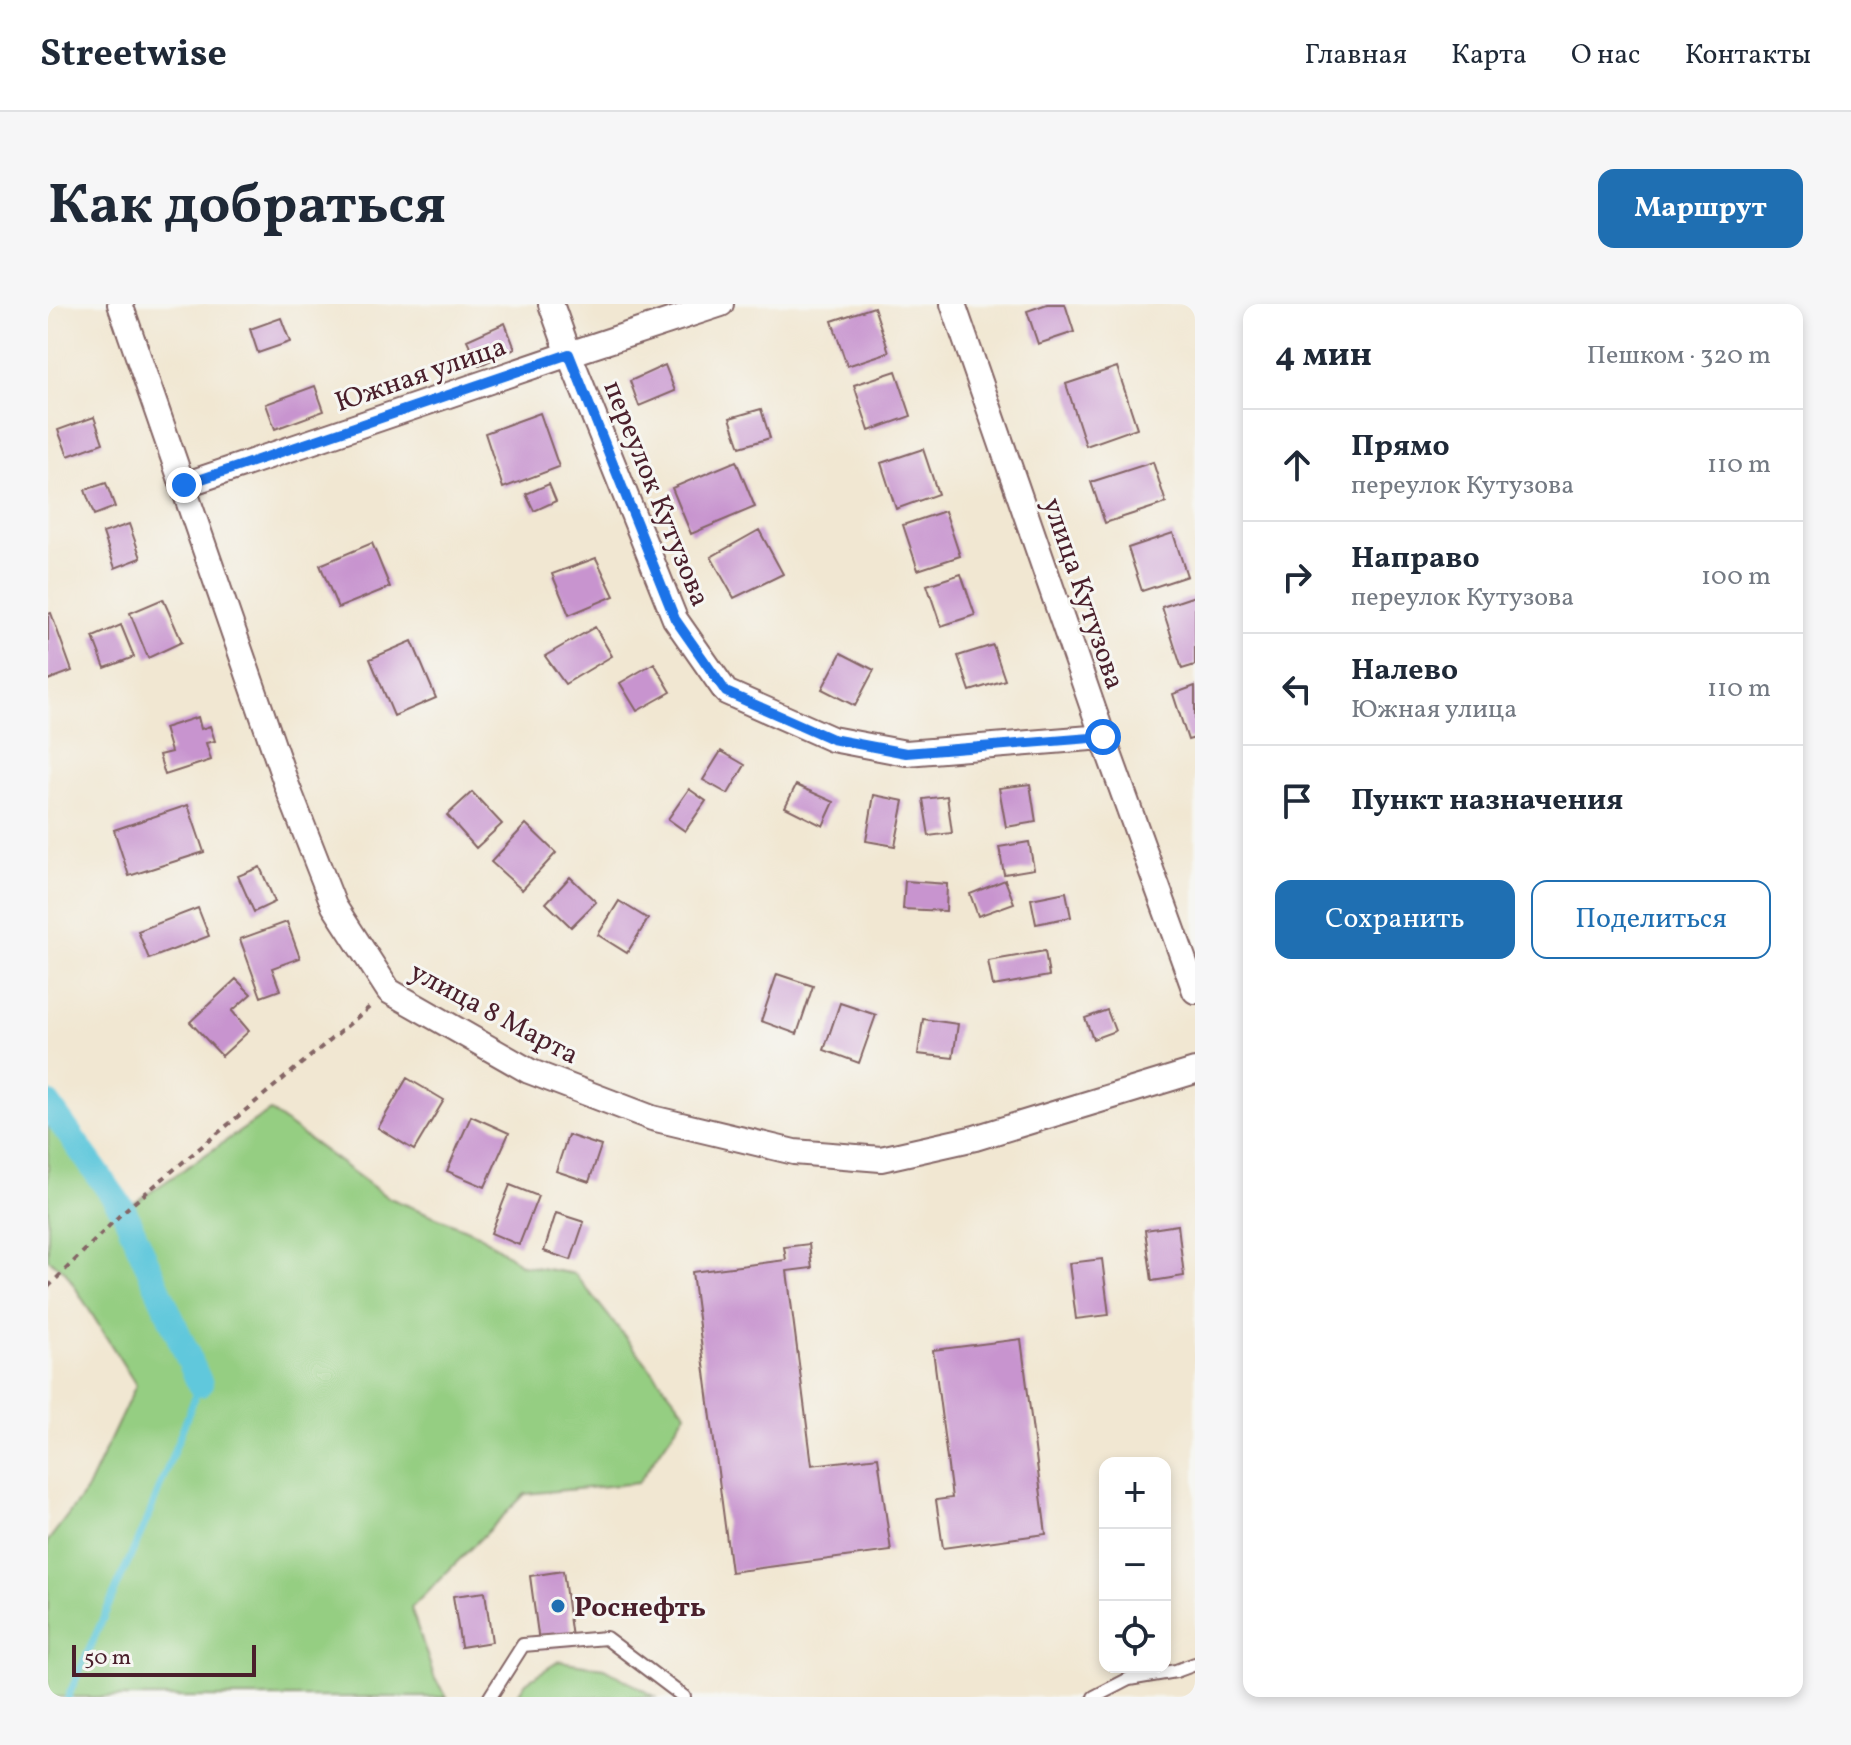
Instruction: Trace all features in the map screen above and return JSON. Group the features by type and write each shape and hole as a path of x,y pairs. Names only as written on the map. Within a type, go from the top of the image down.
{"street":[{"name":"улица 8 Марта","path":"120,304 287,786 334,906 389,991 529,1071 652,1118 794,1152 881,1159 975,1138 1195,1071"},
{"name":"переулок Кутузова","path":"551,304 675,619 726,692 832,739 906,753 1103,737"},
{"name":"Южная улица","path":"184,485 721,304"},
{"name":"улица Кутузова","path":"953,304 1195,991"}],"lane":[{"path":"490,1697 523,1645 606,1638 684,1697"},
{"path":"1094,1697 1129,1679 1176,1671 1195,1664"}],"path":[{"path":"48,1287 124,1211 389,991"}],"green space":[{"path":"48,1104 124,1210 270,1111 387,1197 478,1234 522,1265 575,1274 686,1413 638,1483 525,1494 411,1608 435,1679 447,1697 48,1697 48,1541 86,1491 136,1385 65,1271 48,1259"},
{"path":"559,1661 604,1668 655,1697 516,1697 526,1682"}],"building":[{"path":"1047,304 1065,304 1074,332 1038,344 1027,311"},
{"path":"874,307 889,352 847,366 832,321"},
{"path":"281,318 290,342 258,353 250,329"},
{"path":"505,323 515,349 479,366 467,340"},
{"path":"665,365 675,391 639,406 630,381"},
{"path":"1117,367 1137,428 1086,446 1066,384"},
{"path":"896,371 911,416 869,431 854,385"},
{"path":"315,386 324,411 275,429 266,404"},
{"path":"761,409 770,438 740,447 730,418"},
{"path":"540,413 559,467 503,488 485,433"},
{"path":"94,417 103,443 68,456 58,430"},
{"path":"923,449 938,494 896,509 881,463"},
{"path":"736,461 755,507 691,534 672,488"},
{"path":"1153,462 1166,503 1105,523 1091,482"},
{"path":"106,483 115,507 94,515 85,490"},
{"path":"549,484 556,501 534,511 526,494"},
{"path":"945,511 960,556 918,570 903,525"},
{"path":"129,524 141,558 115,568 103,533"},
{"path":"759,530 783,574 734,598 711,557"},
{"path":"1173,533 1187,576 1142,591 1128,548"},
{"path":"372,543 390,587 338,608 320,565"},
{"path":"596,558 614,596 569,615 552,574"},
{"path":"961,574 975,615 941,626 927,585"},
{"path":"1195,596 1195,665 1182,669 1162,607"},
{"path":"163,599 182,642 148,658 130,613"},
{"path":"51,613 72,671 48,680 48,614"},
{"path":"121,625 134,657 105,668 93,637"},
{"path":"595,627 612,656 565,684 545,656"},
{"path":"412,641 436,698 394,716 370,659"},
{"path":"993,645 1005,680 970,691 958,656"},
{"path":"841,653 874,670 855,706 822,689"},
{"path":"654,663 671,692 637,711 620,683"},
{"path":"1195,686 1195,738 1188,740 1173,694"},
{"path":"198,717 201,729 210,726 215,741 206,743 211,760 165,775 159,755 171,752 164,728"},
{"path":"721,751 745,765 728,794 703,780"},
{"path":"1030,784 1036,822 1006,827 999,788"},
{"path":"796,785 834,802 823,826 785,807"},
{"path":"689,789 706,801 685,831 668,819"},
{"path":"472,792 502,824 476,848 447,815"},
{"path":"874,795 904,801 895,846 866,841"},
{"path":"947,796 952,833 929,836 923,799"},
{"path":"188,805 204,852 129,876 114,830"},
{"path":"526,824 556,853 522,890 491,862"},
{"path":"1029,842 1034,869 1004,874 999,847"},
{"path":"260,867 275,902 254,912 238,876"},
{"path":"570,877 596,902 571,927 546,903"},
{"path":"1005,880 1014,903 978,916 970,894"},
{"path":"905,881 947,884 946,911 903,909"},
{"path":"1066,892 1071,917 1036,924 1031,899"},
{"path":"619,901 648,919 627,953 598,935"},
{"path":"198,908 209,936 149,959 138,931"},
{"path":"287,922 300,958 272,968 280,990 261,997 240,939"},
{"path":"1045,951 1049,976 993,986 988,961"},
{"path":"777,974 813,986 797,1034 761,1021"},
{"path":"236,979 251,994 232,1011 249,1031 222,1056 190,1022"},
{"path":"840,1003 876,1015 859,1063 824,1050"},
{"path":"1107,1010 1115,1031 1093,1039 1085,1018"},
{"path":"923,1019 958,1024 953,1058 918,1054"},
{"path":"407,1078 444,1100 414,1150 378,1128"},
{"path":"471,1116 509,1133 485,1187 447,1171"},
{"path":"568,1135 601,1146 589,1182 556,1171"},
{"path":"510,1185 538,1196 519,1245 491,1233"},
{"path":"556,1213 584,1222 571,1260 544,1251"},
{"path":"1178,1225 1184,1276 1152,1281 1145,1230"},
{"path":"809,1244 812,1268 787,1271 812,1465 878,1457 891,1551 731,1572 692,1272 786,1260 784,1247"},
{"path":"1102,1259 1109,1315 1076,1319 1069,1263"},
{"path":"1021,1339 1046,1534 943,1548 936,1500 952,1498 933,1350"},
{"path":"563,1571 573,1645 540,1649 530,1576"},
{"path":"485,1592 492,1642 461,1647 453,1596"}],"waterway":[{"path":"48,1104 124,1211 200,1384"},
{"path":"68,1697 149,1515 200,1384"}],"place":[{"name":"Роснефть","path":"558,1606"}],"route":[{"path":"184,485 569,354 675,619 726,692 832,739 906,753 1103,737"}]}
